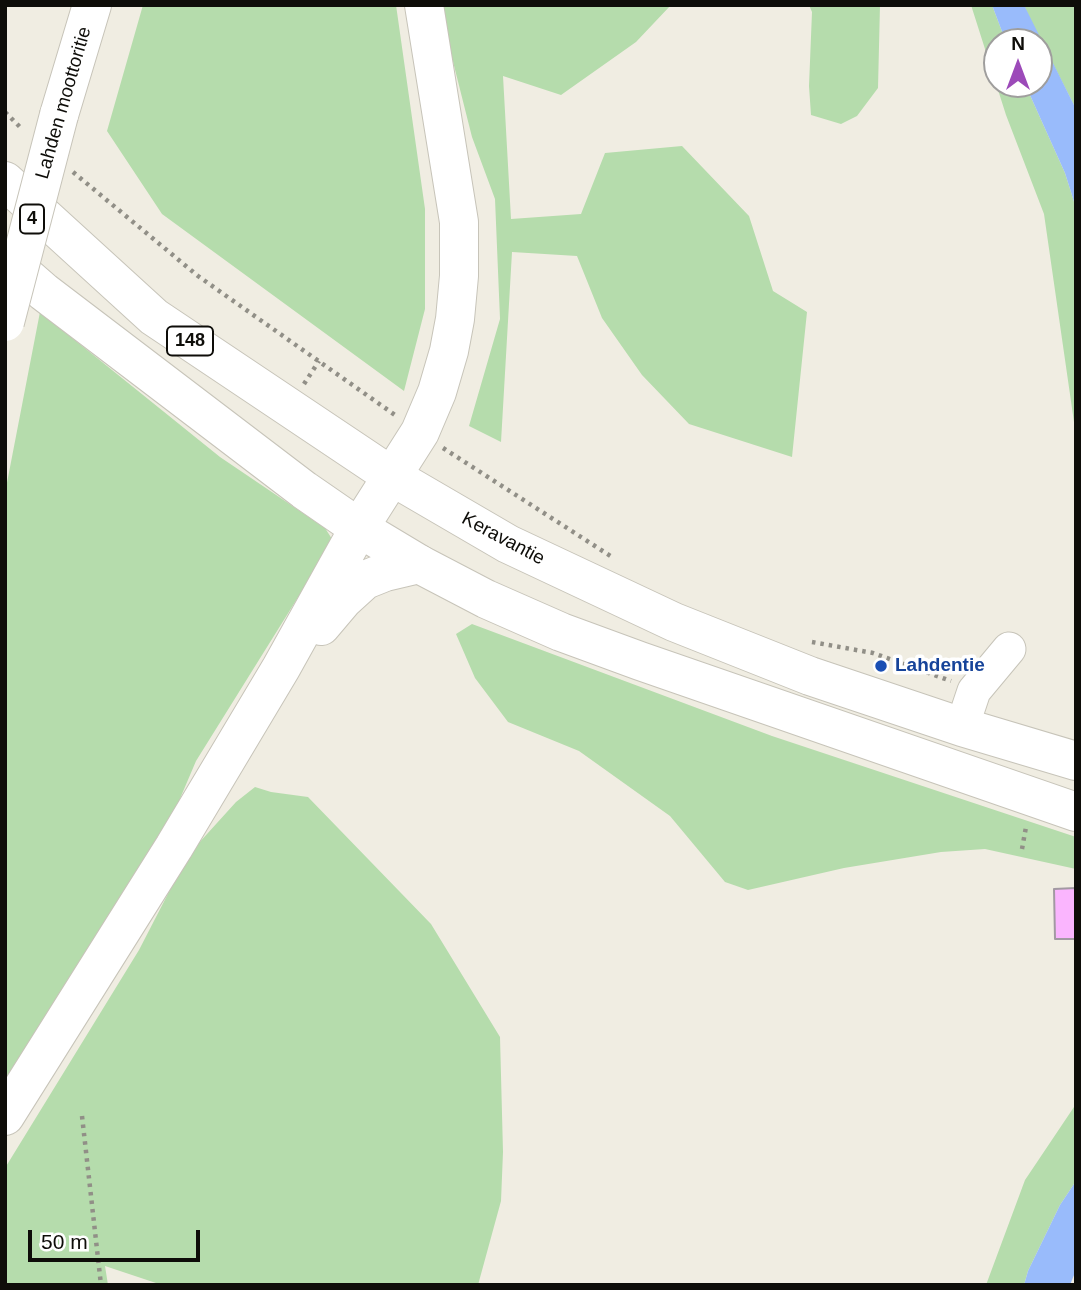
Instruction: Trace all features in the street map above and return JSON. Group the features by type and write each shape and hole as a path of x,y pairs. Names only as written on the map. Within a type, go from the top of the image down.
{"main road":[{"name":"Lahden moottoritie","path":"5,322 43,125 92,5"},
{"path":"5,1115 174,847 281,668 359,528 420,432 437,392 451,341 459,276 459,222 424,5"},
{"name":"Keravantie","path":"5,181 154,317 393,477 508,544 674,622 810,676 962,727 1076,761"},
{"name":"148","path":"5,258 44,292 232,436 359,528 419,564 486,599 561,632 1032,799 1076,812"},
{"path":"281,668 343,600 365,580 384,572 419,564"}],"lane":[{"path":"962,727 974,691 1009,649"}],"path":[{"path":"5,112 43,125"},
{"path":"70,170 198,276 404,421"},
{"path":"452,454 612,557"},
{"path":"809,642 873,653 946,678 974,691"},
{"path":"82,1116 101,1285"}],"green space":[{"path":"143,5 396,5 425,209 425,309 404,391 162,214 107,131"},
{"path":"442,5 671,5 636,42 561,95 503,76 511,219 581,214 605,153 682,146 749,216 773,291 807,312 792,457 689,424 642,375 602,318 577,256 512,252 501,442 469,426 500,319 495,199 472,137 444,26"},
{"path":"809,5 880,5 878,88 857,116 841,124 811,115 809,86 812,12"},
{"path":"971,5 992,5 1001,28 983,28 983,43"},
{"path":"1024,5 1076,5 1076,109 1053,64 1053,28 1035,28"},
{"path":"1001,98 1031,98 1065,173 1076,208 1076,436 1044,214"},
{"path":"40,312 220,457 325,528 332,539 196,761 162,841 5,1093 5,493"},
{"path":"472,624 772,736 1076,837 1076,869 985,849 941,852 844,868 748,890 725,882 670,816 579,751 508,722 475,678 456,634"},
{"path":"255,787 308,797 431,924 500,1037 503,1152 501,1201 478,1285 162,1285 105,1266 108,1285 5,1285 5,1168 139,950 188,855 236,802"},
{"path":"1076,1104 1076,1181 1060,1205 1024,1285 986,1285 1025,1180"}],"water":[{"path":"992,5 1024,5 1036,28 1001,28"},
{"path":"1053,63 1074,105 1076,208 1065,173 1031,98 1053,98"},
{"path":"1076,1181 1076,1270 1070,1285 1024,1285 1060,1205"}],"building":[{"path":"1076,888 1076,939 1055,939 1054,889"}],"place":[{"name":"Lahdentie","path":"881,666"}]}
